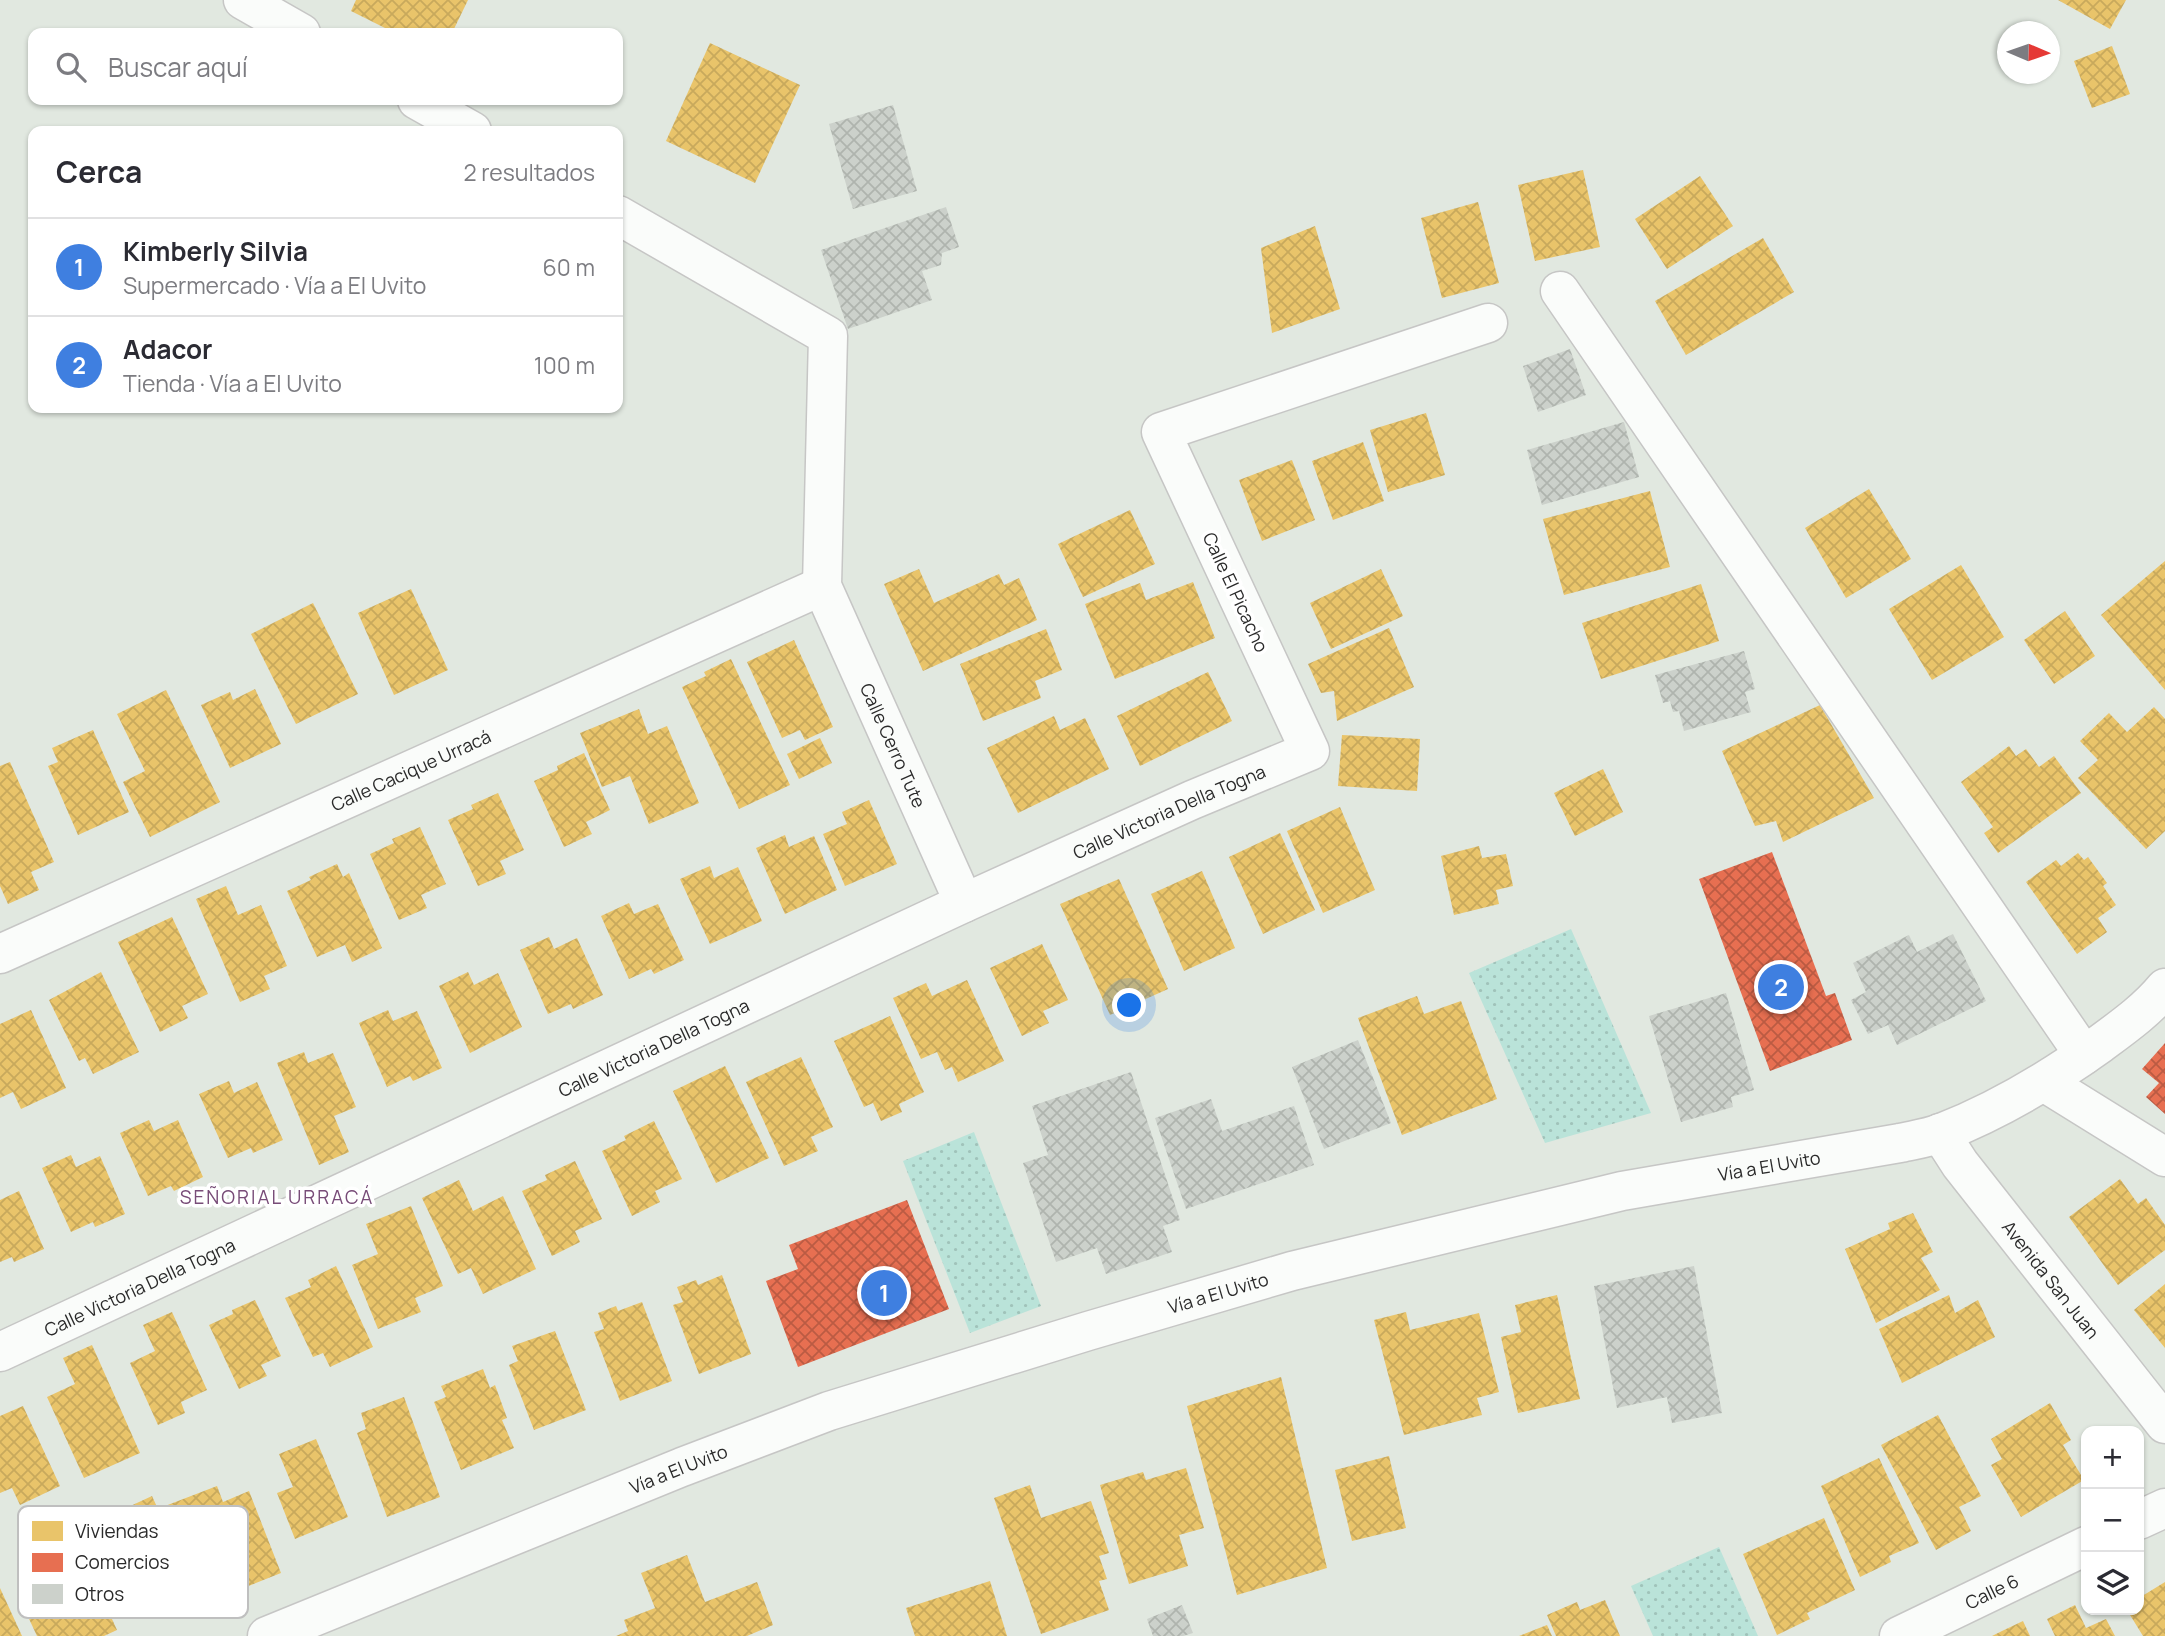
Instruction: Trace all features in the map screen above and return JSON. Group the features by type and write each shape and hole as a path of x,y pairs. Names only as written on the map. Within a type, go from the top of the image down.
{"street":[{"path":"243,0 292,28"},
{"path":"426,105 463,126"},
{"path":"623,218 828,336 822,586"},
{"path":"1560,291 2084,1055"},
{"name":"Calle El Picacho","path":"1310,751 1161,432 1488,323"},
{"name":"Calle Cerro Tute","path":"822,586 964,903"},
{"name":"Calle Cacique Urracá","path":"0,954 822,586"},
{"name":"Calle Victoria Della Togna","path":"0,1352 964,903 1192,800 1310,751"},
{"name":"Vía a El Uvito","path":"267,1636 657,1477 829,1411 1088,1331 1292,1270 1622,1191 1900,1143 1940,1133 2044,1082 2120,1029 2165,988"},
{"path":"2044,1082 2165,1157"},
{"name":"Avenida San Juan","path":"1940,1133 1961,1164 2165,1424"},
{"path":"2144,1518 2165,1508"},
{"name":"Calle 6","path":"1899,1636 2081,1548"}],"shaded area":[{"path":"1571,929 1651,1113 1545,1143 1469,973"},
{"path":"974,1132 1041,1306 970,1333 903,1161"},
{"path":"1719,1547 1758,1636 1653,1636 1631,1586"}],"building: Viviendas":[{"path":"356,0 468,0 454,28 385,28 351,11"},
{"path":"2058,0 2126,0 2110,29"},
{"path":"710,43 800,85 755,183 666,141"},
{"path":"2112,46 2130,94 2092,108 2074,61"},
{"path":"1583,170 1600,247 1535,261 1518,185"},
{"path":"1700,176 1733,226 1667,269 1635,219"},
{"path":"1478,202 1499,283 1442,298 1421,218"},
{"path":"1315,226 1340,309 1272,333 1261,248"},
{"path":"1763,238 1794,292 1686,355 1655,301"},
{"path":"1426,413 1445,475 1388,492 1370,430"},
{"path":"1363,442 1384,501 1333,520 1312,461"},
{"path":"1292,460 1315,520 1262,541 1239,480"},
{"path":"1869,489 1911,559 1846,598 1805,528"},
{"path":"1650,491 1670,567 1564,595 1543,519"},
{"path":"1130,510 1155,564 1083,597 1058,544"},
{"path":"2165,561 2165,690 2101,615"},
{"path":"1961,565 2004,637 1932,680 1889,609"},
{"path":"919,569 934,603 999,574 1004,585 1019,578 1037,620 923,671 884,584"},
{"path":"1381,569 1403,616 1331,649 1310,603"},
{"path":"1193,582 1215,638 1115,679 1085,604 1140,583 1146,600"},
{"path":"1701,584 1719,641 1601,679 1582,623"},
{"path":"411,589 448,670 394,695 358,613"},
{"path":"313,603 358,694 296,724 251,634"},
{"path":"2065,611 2095,656 2054,684 2024,640"},
{"path":"1389,628 1414,687 1337,721 1334,691 1321,693 1308,664"},
{"path":"1046,629 1062,670 1035,681 1041,698 983,721 960,664"},
{"path":"794,640 833,727 805,740 800,730 782,738 747,662"},
{"path":"731,659 790,785 739,809 682,687 706,676 704,672"},
{"path":"1208,672 1232,721 1140,766 1117,716"},
{"path":"255,689 281,744 230,768 201,705 230,692 233,700"},
{"path":"166,690 220,802 150,837 123,782 145,771 117,714"},
{"path":"1820,705 1874,798 1783,842 1776,821 1755,826 1722,751"},
{"path":"2154,707 2165,719 2165,831 2146,849 2078,778 2098,760 2080,741 2109,713 2127,732"},
{"path":"639,709 648,734 667,726 699,803 649,824 630,776 602,787 580,733"},
{"path":"1054,716 1060,730 1085,718 1109,769 1018,813 987,748"},
{"path":"93,730 129,812 78,835 48,766 58,762 52,748"},
{"path":"1342,735 1420,739 1417,791 1338,786"},
{"path":"820,738 832,763 799,779 787,754"},
{"path":"2009,746 2016,756 2026,749 2039,767 2054,756 2081,793 1998,853 1984,833 1993,827 1961,782"},
{"path":"584,753 610,810 586,822 592,834 564,847 534,781 558,770 557,766"},
{"path":"10,762 54,862 31,872 39,890 8,904 0,886 0,766"},
{"path":"1603,769 1623,812 1575,836 1554,793"},
{"path":"498,793 524,850 500,861 506,874 478,886 448,820 473,809 471,805"},
{"path":"869,800 897,864 845,886 823,834 847,824 842,812"},
{"path":"1340,807 1375,890 1323,913 1287,831"},
{"path":"420,827 446,884 421,895 427,908 399,920 370,854 394,843 392,839"},
{"path":"1280,833 1315,910 1263,934 1229,857"},
{"path":"785,835 789,847 814,836 837,890 785,914 756,848"},
{"path":"1479,846 1482,858 1506,854 1513,886 1496,890 1499,904 1454,915 1441,856"},
{"path":"2078,853 2084,860 2088,857 2107,883 2103,886 2116,905 2098,918 2107,932 2077,954 2026,882 2056,860 2061,866"},
{"path":"337,864 343,877 349,873 382,948 352,962 345,945 317,957 287,891"},
{"path":"710,866 714,878 738,867 762,921 710,944 680,879"},
{"path":"1202,871 1235,948 1184,971 1151,894"},
{"path":"1119,879 1168,989 1110,1015 1060,904"},
{"path":"226,886 238,915 261,905 287,966 264,976 270,989 240,1002 196,899"},
{"path":"629,903 634,914 658,904 684,960 654,974 651,969 629,979 601,916"},
{"path":"172,917 208,994 182,1006 188,1018 160,1032 118,942"},
{"path":"549,937 554,949 577,938 603,995 573,1009 571,1004 548,1014 520,950"},
{"path":"1042,944 1068,1000 1043,1011 1049,1023 1022,1036 990,968"},
{"path":"101,972 139,1052 93,1074 85,1058 79,1061 49,1000"},
{"path":"468,972 474,985 498,973 522,1027 470,1053 439,986"},
{"path":"967,980 1004,1061 958,1082 952,1067 945,1070 937,1052 921,1059 893,998 926,983 932,996"},
{"path":"1417,996 1424,1014 1461,1001 1497,1099 1402,1135 1358,1018"},
{"path":"31,1010 66,1088 21,1109 13,1092 0,1098 0,1024"},
{"path":"388,1010 393,1021 417,1011 442,1068 413,1081 410,1076 387,1087 359,1023"},
{"path":"890,1016 924,1092 899,1104 902,1112 881,1121 873,1103 864,1107 834,1041"},
{"path":"304,1052 308,1063 333,1053 356,1107 334,1116 349,1152 319,1165 277,1063"},
{"path":"801,1057 833,1127 811,1137 818,1151 784,1166 746,1082"},
{"path":"725,1066 769,1158 716,1183 673,1091"},
{"path":"229,1081 234,1093 257,1082 283,1140 253,1153 251,1148 228,1158 199,1094"},
{"path":"149,1120 154,1131 178,1120 203,1177 174,1191 171,1186 148,1196 120,1133"},
{"path":"654,1121 682,1179 655,1191 660,1202 632,1216 602,1151 626,1140 624,1136"},
{"path":"71,1155 76,1167 100,1156 125,1214 95,1227 93,1222 71,1232 42,1168"},
{"path":"575,1161 602,1219 575,1231 580,1242 552,1256 522,1191 547,1180 545,1175"},
{"path":"2120,1179 2138,1204 2146,1198 2165,1225 2165,1250 2118,1285 2069,1217"},
{"path":"459,1180 473,1211 503,1196 536,1269 483,1294 471,1268 458,1274 422,1198"},
{"path":"19,1191 44,1249 14,1262 12,1257 0,1262 0,1200"},
{"path":"411,1206 443,1286 415,1298 421,1312 378,1329 352,1265 378,1254 366,1224"},
{"path":"1913,1213 1933,1252 1921,1258 1940,1290 1876,1323 1845,1249 1890,1229 1888,1223"},
{"path":"336,1266 373,1347 330,1367 323,1353 313,1357 285,1298 311,1287 308,1280"},
{"path":"722,1275 751,1354 699,1374 673,1305 683,1302 677,1287 696,1280 698,1285"},
{"path":"2165,1284 2165,1348 2134,1310"},
{"path":"1557,1295 1580,1399 1518,1413 1501,1337 1521,1332 1515,1305"},
{"path":"1949,1295 1955,1313 1978,1300 1995,1337 1902,1383 1879,1329"},
{"path":"255,1300 281,1356 261,1365 267,1376 239,1389 209,1325 233,1314 232,1310"},
{"path":"642,1302 672,1381 620,1401 594,1332 604,1329 598,1313 616,1306 618,1311"},
{"path":"172,1312 207,1390 181,1402 185,1413 158,1425 130,1363 155,1351 143,1325"},
{"path":"1406,1312 1410,1330 1479,1313 1499,1392 1477,1398 1482,1415 1404,1435 1374,1320"},
{"path":"555,1331 586,1410 534,1430 509,1365 518,1361 512,1346"},
{"path":"92,1345 140,1453 84,1478 47,1397 75,1384 63,1358"},
{"path":"483,1369 490,1388 495,1385 507,1418 502,1420 514,1448 461,1470 434,1402 446,1397 441,1386"},
{"path":"1281,1377 1327,1568 1237,1595 1187,1406"},
{"path":"404,1397 440,1497 387,1517 357,1433 366,1429 361,1413"},
{"path":"2050,1403 2071,1440 2063,1445 2081,1475 2081,1482 2021,1517 1991,1465 2002,1459 1991,1439"},
{"path":"23,1406 60,1486 20,1505 12,1488 0,1493 0,1416"},
{"path":"1938,1415 1981,1496 1959,1507 1971,1531 1936,1550 1881,1445"},
{"path":"316,1439 348,1517 295,1539 277,1493 293,1487 279,1454"},
{"path":"1389,1456 1406,1528 1352,1541 1335,1470"},
{"path":"1879,1458 1919,1543 1889,1556 1891,1562 1860,1577 1821,1486"},
{"path":"1186,1468 1204,1528 1179,1535 1188,1566 1129,1584 1100,1485 1143,1472 1146,1480"},
{"path":"1030,1485 1041,1518 1091,1501 1109,1553 1099,1556 1107,1579 1099,1581 1109,1610 1041,1634 994,1498"},
{"path":"217,1486 223,1502 249,1491 281,1573 248,1586 248,1506 165,1506"},
{"path":"152,1496 157,1506 130,1506"},
{"path":"1824,1518 1855,1590 1807,1613 1810,1619 1777,1635 1743,1554"},
{"path":"687,1555 705,1602 757,1582 773,1625 747,1636 616,1636 628,1631 624,1620 655,1608 641,1573"},
{"path":"990,1581 1007,1636 915,1636 906,1608"},
{"path":"2165,1582 2165,1636 2143,1636 2130,1615 2144,1615 2144,1595"},
{"path":"0,1588 22,1636 0,1636"},
{"path":"1605,1600 1620,1636 1556,1636 1547,1615 1577,1602 1580,1610"},
{"path":"2075,1605 2086,1628 2106,1619 2115,1636 2055,1636 2047,1619"},
{"path":"29,1618 112,1618 117,1630 104,1636 37,1636"},
{"path":"2023,1621 2030,1636 1992,1636 2002,1631"},
{"path":"1547,1625 1552,1636 1519,1636"}],"building: Comercios":[{"path":"1772,852 1826,996 1835,993 1852,1040 1770,1071 1699,879"},
{"path":"2165,1043 2165,1114 2146,1097 2159,1083 2142,1069"},
{"path":"907,1200 949,1309 798,1367 766,1281 798,1269 789,1245"}],"building: Otros":[{"path":"893,105 917,191 853,209 829,124"},
{"path":"946,207 959,247 942,253 941,265 922,271 932,300 848,329 821,250"},
{"path":"1570,349 1586,395 1538,412 1523,366"},
{"path":"1624,422 1639,477 1542,505 1527,450"},
{"path":"1744,651 1755,689 1745,692 1751,712 1684,731 1679,711 1673,712 1670,701 1663,703 1655,675"},
{"path":"1953,934 1986,1001 1897,1045 1888,1025 1868,1034 1851,1000 1866,992 1853,963 1909,935 1917,952"},
{"path":"1726,993 1754,1090 1731,1097 1733,1107 1681,1122 1649,1016"},
{"path":"1358,1040 1391,1123 1324,1149 1292,1067"},
{"path":"1131,1072 1180,1220 1163,1226 1172,1252 1106,1274 1097,1248 1056,1262 1023,1163 1048,1155 1032,1106"},
{"path":"1211,1099 1222,1131 1294,1106 1314,1165 1186,1209 1155,1118"},
{"path":"1694,1266 1722,1413 1672,1423 1667,1397 1617,1408 1594,1286"},
{"path":"1182,1605 1193,1633 1183,1636 1153,1636 1147,1619"}],"place":[{"name":"Adacor","path":"1781,987"},
{"name":"Kimberly Silvia","path":"884,1293"}],"district":[{"name":"SEÑORIAL URRACÁ","path":"277,1197"}]}
